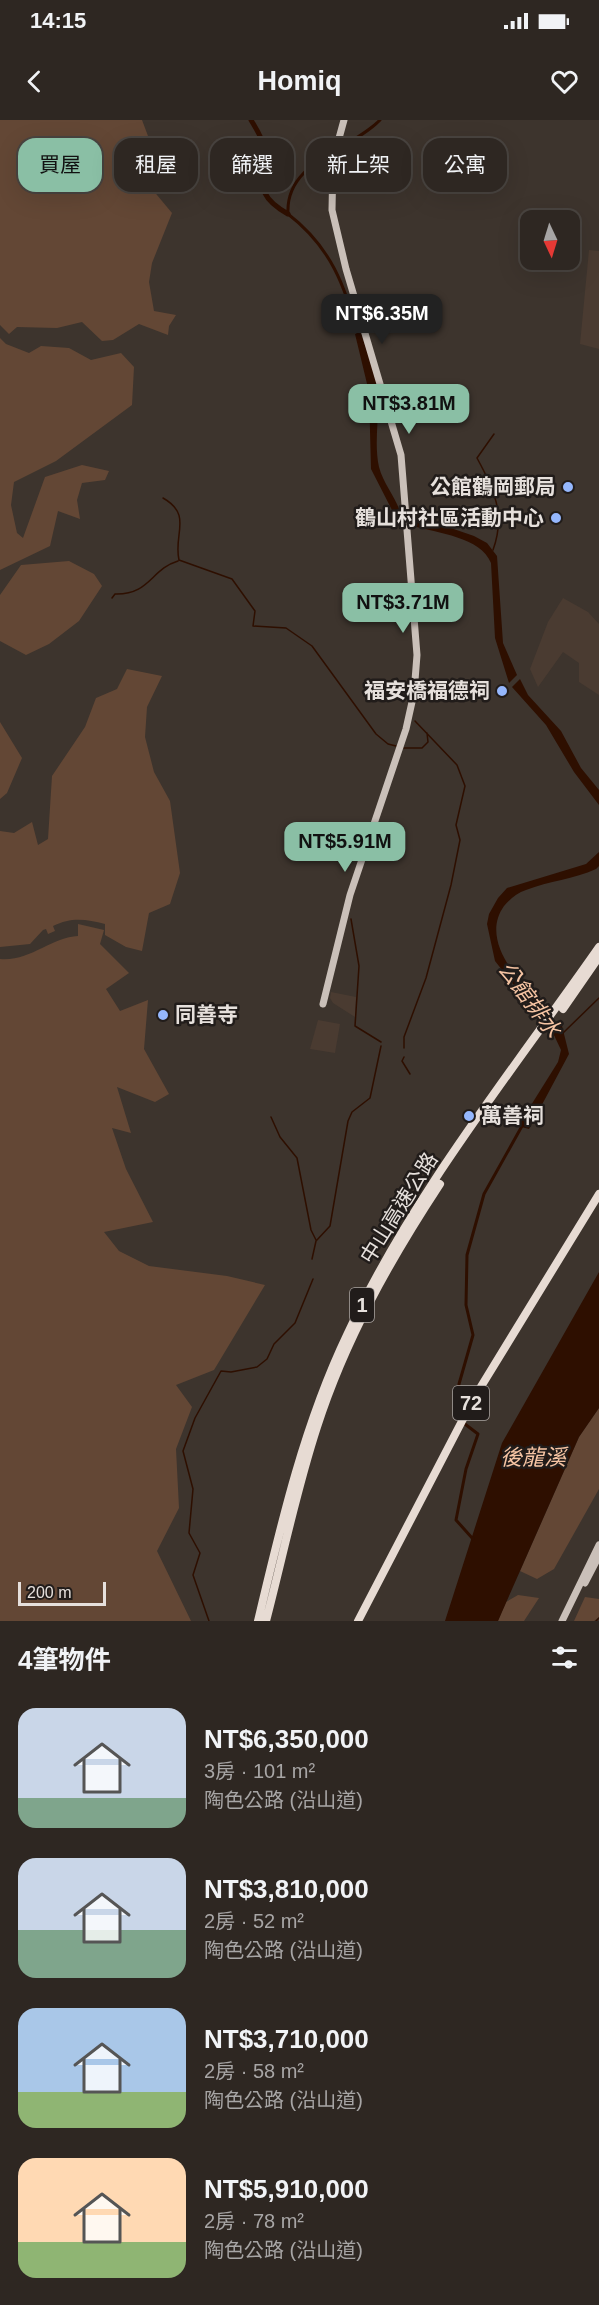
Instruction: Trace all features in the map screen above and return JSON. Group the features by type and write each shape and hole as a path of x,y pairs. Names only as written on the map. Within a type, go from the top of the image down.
{"highway":[{"name":"中山高速公路","path":"266,1621 289,1524 318,1425 352,1339 395,1253 599,947"},
{"name":"中山高速公路","path":"556,1013 599,957"},
{"name":"中山高速公路","path":"258,1621 298,1467 346,1336 391,1250 420,1203 546,1028"},
{"name":"72","path":"358,1621 474,1398 599,1194"},
{"name":"72","path":"363,1621 477,1401 599,1203"}],"main road":[{"path":"323,1004 350,895 401,746 414,693 417,654 401,455 334,223 332,196 334,153 344,120"},
{"path":"562,1621 599,1545"},
{"path":"567,1621 599,1556"}],"shaded area":[{"path":"0,120 142,120 148,136 153,138 114,138 114,192 154,192 172,213 152,263 149,282 154,311 176,315 169,326 168,335 139,324 113,340 102,341 82,322 57,328 17,327 9,334 0,325"},
{"path":"589,250 599,251 599,349 580,344"},
{"path":"0,338 6,344 29,353 41,346 69,348 91,360 121,353 134,367 132,405 56,461 14,482 11,505 17,533 23,538 45,477 82,465 109,471 105,480 82,483 77,500 80,519 58,511 50,546 0,570"},
{"path":"69,561 94,574 102,586 79,621 49,644 26,655 0,641 0,595 21,565"},
{"path":"563,598 588,612 599,624 599,695 579,682 579,663 563,652 538,687 530,669 548,622"},
{"path":"127,669 162,676 147,707 145,737 154,772 170,801 180,873 170,904 149,913 142,951 126,947 105,935 105,924 79,920 66,921 53,926 55,931 48,934 46,929 43,930 30,944 0,947 0,831 14,833 32,822 38,845 48,839 52,776 85,727 96,698 117,689"},
{"path":"0,722 22,758 7,793 0,799"},
{"path":"78,924 104,930 100,944 129,973 106,989 120,1011 148,1000 144,1049 169,1094 155,1102 117,1087 131,1133 112,1128 126,1169 153,1222 104,1232 119,1251 149,1266 227,1276 265,1285 214,1370 176,1385 192,1407 176,1449 179,1508 157,1551 191,1621 0,1621 0,959 21,957 59,940 78,936"},
{"path":"331,992 356,997 355,1017 333,1003 330,998"},
{"path":"318,1020 340,1024 335,1053 310,1049"},
{"path":"599,1408 599,1489 554,1569 537,1579 520,1571 579,1437"},
{"path":"518,1595 539,1598 524,1621 498,1621 506,1602"},
{"path":"585,1597 599,1599 599,1617 594,1621 574,1621"}],"water":[{"path":"361,333 378,389 379,467 399,508 402,522 393,512 371,469 369,392 355,334"},
{"path":"413,515 474,536 487,543 497,556 503,643 517,675 509,683 495,638 491,563 486,554 478,547 457,537 413,526"},
{"path":"520,679 528,695 561,731 581,768 599,790 599,805 574,772 546,725 512,687"},
{"path":"599,852 599,866 596,869 520,893 504,906 497,920 500,949 516,977 547,1012 541,1019 495,961 487,924 489,914 507,888 586,864"},
{"path":"561,1022 569,1054 529,1129 518,1126 558,1062 561,1050 553,1033"},
{"name":"後龍溪","path":"599,1272 599,1408 579,1437 498,1621 445,1621 502,1443"}],"waterway":[{"path":"251,120 263,145 264,191 276,206 288,214"},
{"name":"公館排水","path":"359,337 342,284 326,254 303,227 288,214 290,196 297,181 308,169 380,120"},
{"path":"493,550 498,525 496,502 477,458 494,434"},
{"path":"163,498 172,504 180,518 179,560 232,579 255,611 253,626 286,628 312,646 376,734 388,744 396,746"},
{"path":"112,598 115,594 136,590 169,565 178,561"},
{"path":"404,1048 404,1037 426,978 451,885 460,840 456,825 465,786 457,765 415,721"},
{"path":"404,748 422,748 428,742 427,733"},
{"path":"351,919 359,966 355,1026 381,1042"},
{"path":"563,1033 599,998"},
{"name":"公館排水","path":"549,1019 558,1030"},
{"path":"312,1259 316,1241 330,1226 348,1121 352,1112 370,1098 381,1046"},
{"path":"404,1057 402,1061 410,1074"},
{"path":"271,1117 280,1137 297,1158 311,1230 316,1240"},
{"name":"公館排水","path":"473,1539 456,1520 466,1469 478,1434 457,1418 459,1384 473,1335 466,1305 467,1255 484,1194 522,1126"},
{"path":"209,1621 193,1575 200,1553 189,1533 193,1489 183,1451 195,1418 221,1371 231,1372 257,1367 267,1359 274,1344 295,1323 313,1279"},
{"path":"596,1621 599,1618"}],"place":[{"name":"公館鶴岡郵局","path":"568,487"},
{"name":"鶴山村社區活動中心","path":"556,518"},
{"name":"福安橋福德祠","path":"502,691"},
{"name":"同善寺","path":"163,1015"},
{"name":"萬善祠","path":"469,1116"}]}
